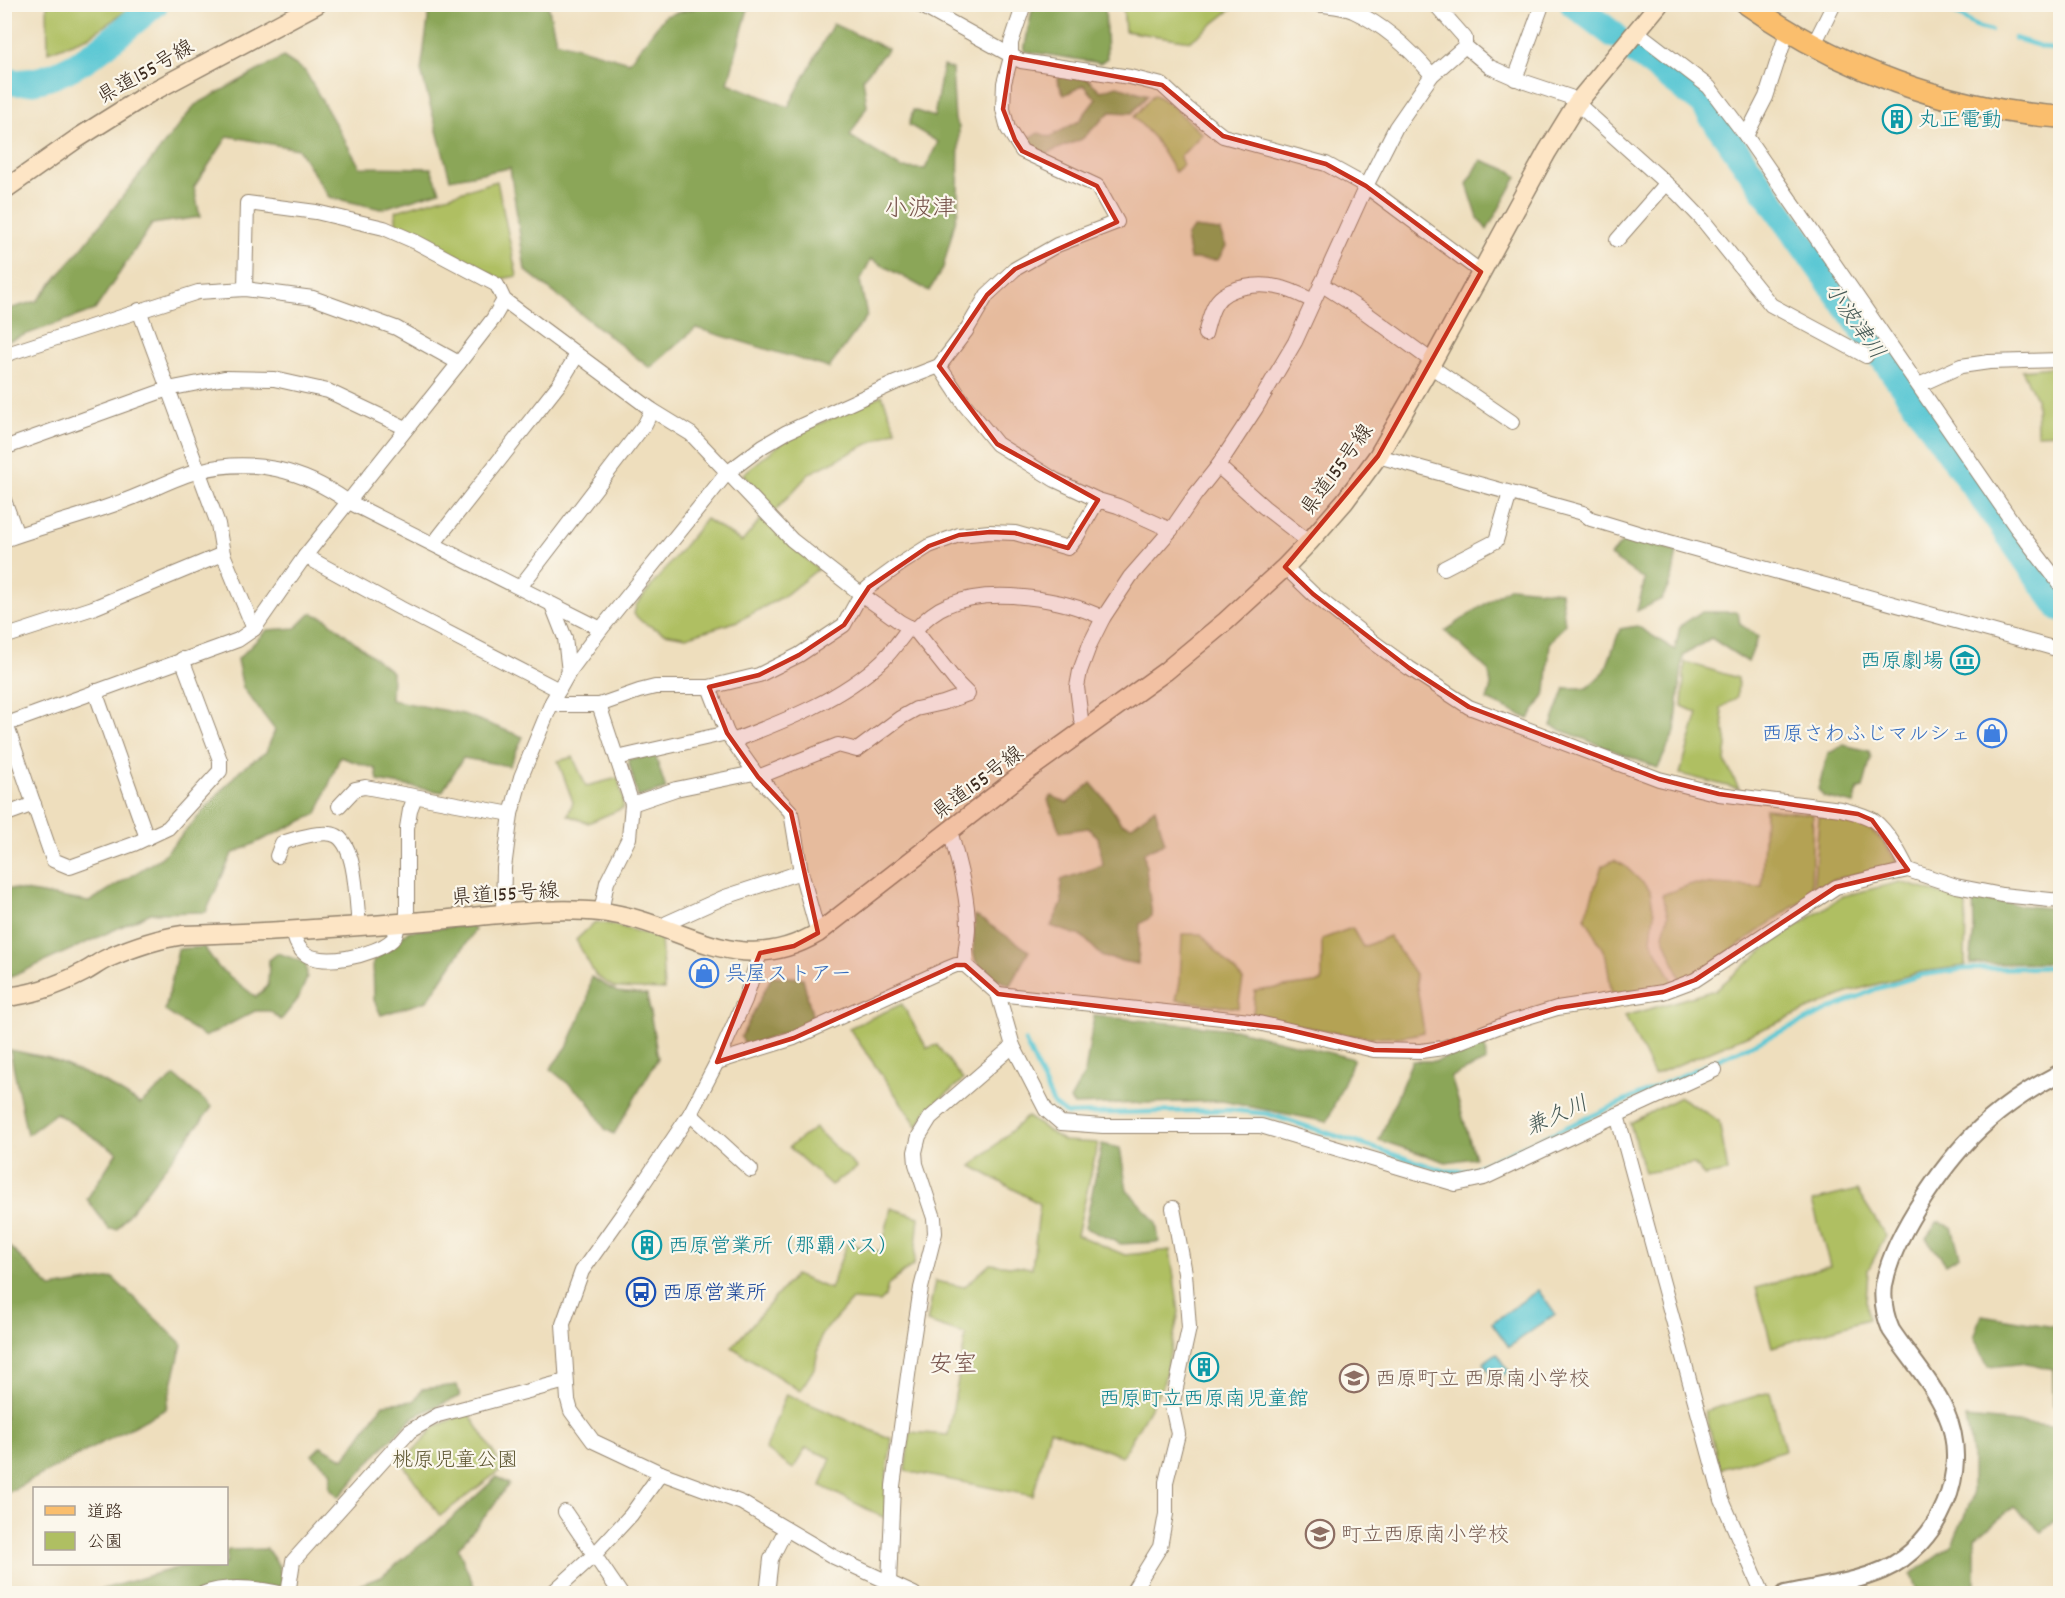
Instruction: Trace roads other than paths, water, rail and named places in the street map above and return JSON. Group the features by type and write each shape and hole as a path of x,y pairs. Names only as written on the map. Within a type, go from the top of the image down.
{"main road":[{"name":"県道155号線","path":"4,190 78,138 148,94 317,4"},
{"name":"県道155号線","path":"4,997 26,995 54,986 105,959 157,939 503,913 573,911 625,916 716,947 760,953 794,946 818,933 1020,776 1166,671 1285,567 1309,542 1345,501 1378,456 1546,152 1577,103 1659,4"},
{"path":"1752,6 1787,32 1814,46 1906,85 1957,100 2022,114 2061,117"}],"street":[{"path":"918,4 1020,62 1130,76 1162,85 1223,136 1326,164 1366,186 1481,272"},
{"path":"503,913 504,868 511,814 521,777 556,696 569,672 727,473 763,446 787,432 895,383 939,366 966,331 987,295 1014,269 1057,245 1117,222 1097,186 1022,151 1008,129 1003,109 1004,83 1011,57 1011,42 1024,4"},
{"path":"1317,4 1352,10 1380,27 1414,54 1432,75"},
{"path":"1085,729 1081,719 1077,687 1086,653 1103,618 1130,577 1171,530 1218,466 1277,374 1396,127 1432,75 1465,46 1465,38 1435,4"},
{"path":"1814,46 1834,4"},
{"path":"1515,78 1541,8"},
{"path":"1636,31 1709,87 1746,136 2016,527 2061,584"},
{"path":"1746,136 1766,97 1787,32"},
{"path":"1465,46 1490,67 1570,97 1702,219 1771,305 1866,356"},
{"path":"1617,240 1666,184"},
{"path":"245,289 247,203 316,212 384,228 416,242 497,285 504,300 652,410 691,434 792,540 861,594 912,629 968,694 916,709 857,750 838,745 756,775 676,789 632,804"},
{"path":"1321,284 1366,313 1512,422"},
{"path":"1205,334 1216,302 1224,294 1238,289 1277,286 1313,301"},
{"path":"4,355 198,292 245,289 313,298 396,328 459,363"},
{"path":"182,659 220,760 220,771 168,828 70,867 53,860 5,723 182,659 238,640 254,629 305,556 459,363 493,319 504,300"},
{"path":"140,310 218,524 223,554 254,629"},
{"path":"434,543 560,383 577,356"},
{"path":"1919,385 1961,366 1989,362 2061,360"},
{"path":"939,366 965,405 997,444 1055,480 1171,530"},
{"path":"4,448 168,389 224,378 274,379 328,392 406,428"},
{"path":"520,587 645,424 652,410"},
{"path":"1378,456 1583,513 1591,519 1644,535 2061,650"},
{"path":"4,500 11,538 119,503 198,471 235,464 274,467 329,488 347,501 602,629"},
{"path":"1218,466 1264,507 1309,542"},
{"path":"1444,568 1496,541 1510,493"},
{"path":"305,556 556,696 561,705 599,705 655,687 709,687 759,675 799,655 844,625 861,594 929,546 959,535 1015,533 1068,548 1098,500"},
{"path":"4,637 93,608 223,554"},
{"path":"1285,567 1313,594 1367,637 1469,707 1659,779 1719,794 1841,809 1858,814 1872,820 1895,846 1908,870"},
{"path":"617,758 730,737 775,725 855,682 884,659 912,629 948,604 979,597 1014,595 1064,603 1087,609 1103,618"},
{"path":"552,605 566,638 569,672"},
{"path":"709,687 730,737 756,775 791,812 801,872 818,933"},
{"path":"95,691 147,838"},
{"path":"599,705 632,804 630,838 607,882 601,912"},
{"path":"339,806 359,787 511,814"},
{"path":"293,929 297,944 302,952 309,956 344,959 359,956 393,939 402,922 407,828 415,797"},
{"path":"4,815 34,804"},
{"path":"950,830 965,896 968,928 964,955 965,965"},
{"path":"277,856 282,843 290,840 326,834 335,835 346,845 351,861 358,925"},
{"path":"998,994 1250,1021 1374,1050 1421,1051 1443,1048 1511,1022 1557,1008 1663,992 1695,980 1836,887 1908,870 1956,886 2002,895 2061,901"},
{"path":"662,929 667,923 725,897 801,872"},
{"path":"760,953 745,1000 690,1114 582,1271 563,1324 566,1381 571,1412 593,1441 661,1473 742,1503 834,1557 914,1593"},
{"path":"717,1062 794,1038 946,969 956,965 965,965 998,994 1012,1046 1046,1110 1060,1123 1103,1126 1261,1126 1456,1184 1484,1178 1715,1070"},
{"path":"889,1583 893,1486 921,1288 935,1233 934,1218 916,1164 915,1152 919,1136 930,1118 1012,1046"},
{"path":"1785,1593 1882,1570 1905,1556 1920,1543 1932,1528 1948,1498 1955,1476 1955,1443 1951,1426 1940,1402 1891,1330 1886,1319 1884,1287 1887,1271 1910,1222 1941,1173 1963,1147 1988,1121 2009,1104 2033,1087 2061,1073"},
{"path":"690,1114 751,1170"},
{"path":"1617,1115 1722,1500 1763,1593"},
{"path":"1131,1593 1160,1547 1166,1514 1166,1482 1178,1434 1172,1406 1189,1328 1185,1273 1173,1208"},
{"path":"202,1593 225,1588 265,1589 286,1593 293,1561 410,1431 438,1415 566,1381"},
{"path":"551,1593 594,1556 631,1515 661,1473"},
{"path":"565,1512 621,1593"},
{"path":"767,1593 771,1559 786,1529"}],"water":[{"path":"1538,1290 1555,1314 1509,1347 1492,1323"},
{"path":"1497,1353 1509,1371 1495,1381 1483,1363"}],"waterway":[{"name":"小波津川","path":"4,81 25,82 46,78 66,70 104,46 155,4"},
{"name":"小波津川","path":"1573,4 1614,35"},
{"path":"1941,4 1979,28 1991,31"},
{"path":"2014,38 2060,52"},
{"name":"小波津川","path":"1633,50 1702,102 2060,608"},
{"name":"兼久川","path":"1025,1041 1054,1105 1067,1114 1231,1110 1268,1114 1445,1171 1468,1171 1876,989 1922,975 1965,969 2060,967"}],"place":[{"name":"丸正電動","path":"1897,119"},
{"name":"西原劇場","path":"1965,660"},
{"name":"西原さわふじマルシェ","path":"1992,733"},
{"name":"呉屋ストアー","path":"704,973"},
{"name":"西原営業所（那覇バス）","path":"647,1245"},
{"name":"西原営業所","path":"641,1292"},
{"name":"西原町立西原南児童館","path":"1204,1367"},
{"name":"西原町立 西原南小学校","path":"1354,1378"},
{"name":"町立西原南小学校","path":"1320,1534"}],"district":[{"name":"小波津","path":"920,207"},
{"name":"安室","path":"953,1363"}],"park label":[{"name":"桃原児童公園","path":"455,1459"}]}
